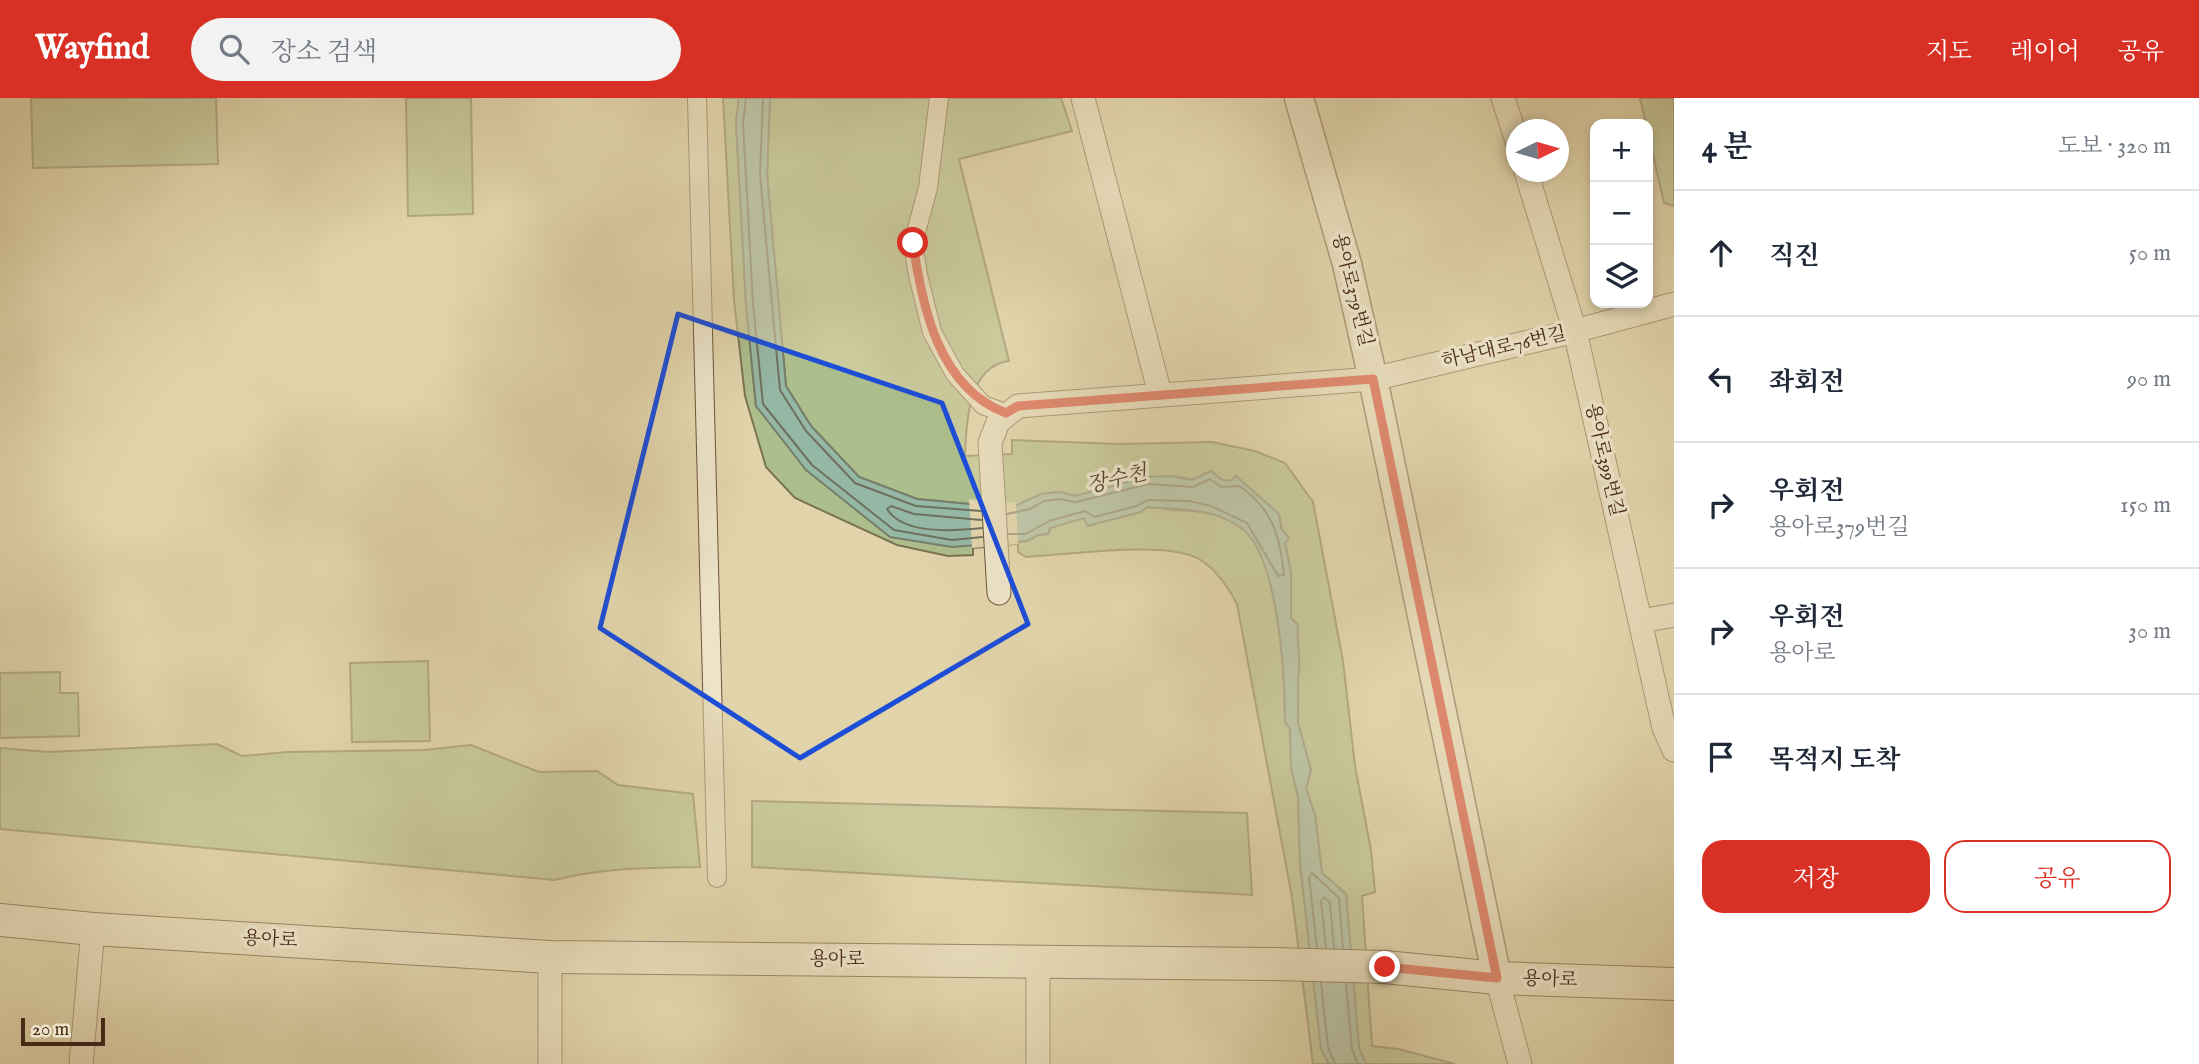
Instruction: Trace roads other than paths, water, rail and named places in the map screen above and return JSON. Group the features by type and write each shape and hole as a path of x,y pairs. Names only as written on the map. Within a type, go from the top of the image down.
{"main road":[{"name":"용아로","path":"0,920 93,929 550,957 1275,964 1385,967 1497,978 1674,984"}],"street":[{"path":"697,98 717,878"},
{"path":"939,98 928,188 913,243 932,332 955,374 983,405 1006,413 998,422 990,443 999,593"},
{"path":"1083,98 1160,394"},
{"name":"용아로379번길","path":"1299,98 1347,264 1373,379 1497,978"},
{"path":"1503,98 1510,119"},
{"name":"용아로399번길","path":"1529,182 1575,331 1664,728 1674,750"},
{"name":"하남대로76번길","path":"1006,413 1018,406 1373,379 1575,331 1674,304"},
{"path":"1641,621 1674,615"},
{"path":"81,1064 93,929"},
{"path":"550,957 550,1064"},
{"path":"1038,961 1038,1064"},
{"path":"1497,978 1520,1064"}],"water":[{"path":"739,98 770,98 767,175 786,386 811,426 859,477 917,499 1011,508 1041,494 1060,492 1075,496 1145,477 1171,476 1192,480 1211,471 1222,480 1231,481 1236,476 1279,514 1281,528 1289,538 1285,543 1291,573 1291,618 1298,625 1298,723 1311,770 1306,789 1315,815 1322,873 1346,894 1359,1048 1366,1064 1329,1064 1321,1049 1300,863 1298,797 1291,768 1290,729 1285,722 1277,618 1263,562 1253,541 1240,527 1218,516 1147,507 1141,512 1087,526 1084,518 1050,528 1048,534 1038,535 1027,541 952,547 890,537 806,470 756,406 746,305 736,122"}],"water label":[{"name":"장수천","path":"1117,480"}]}
